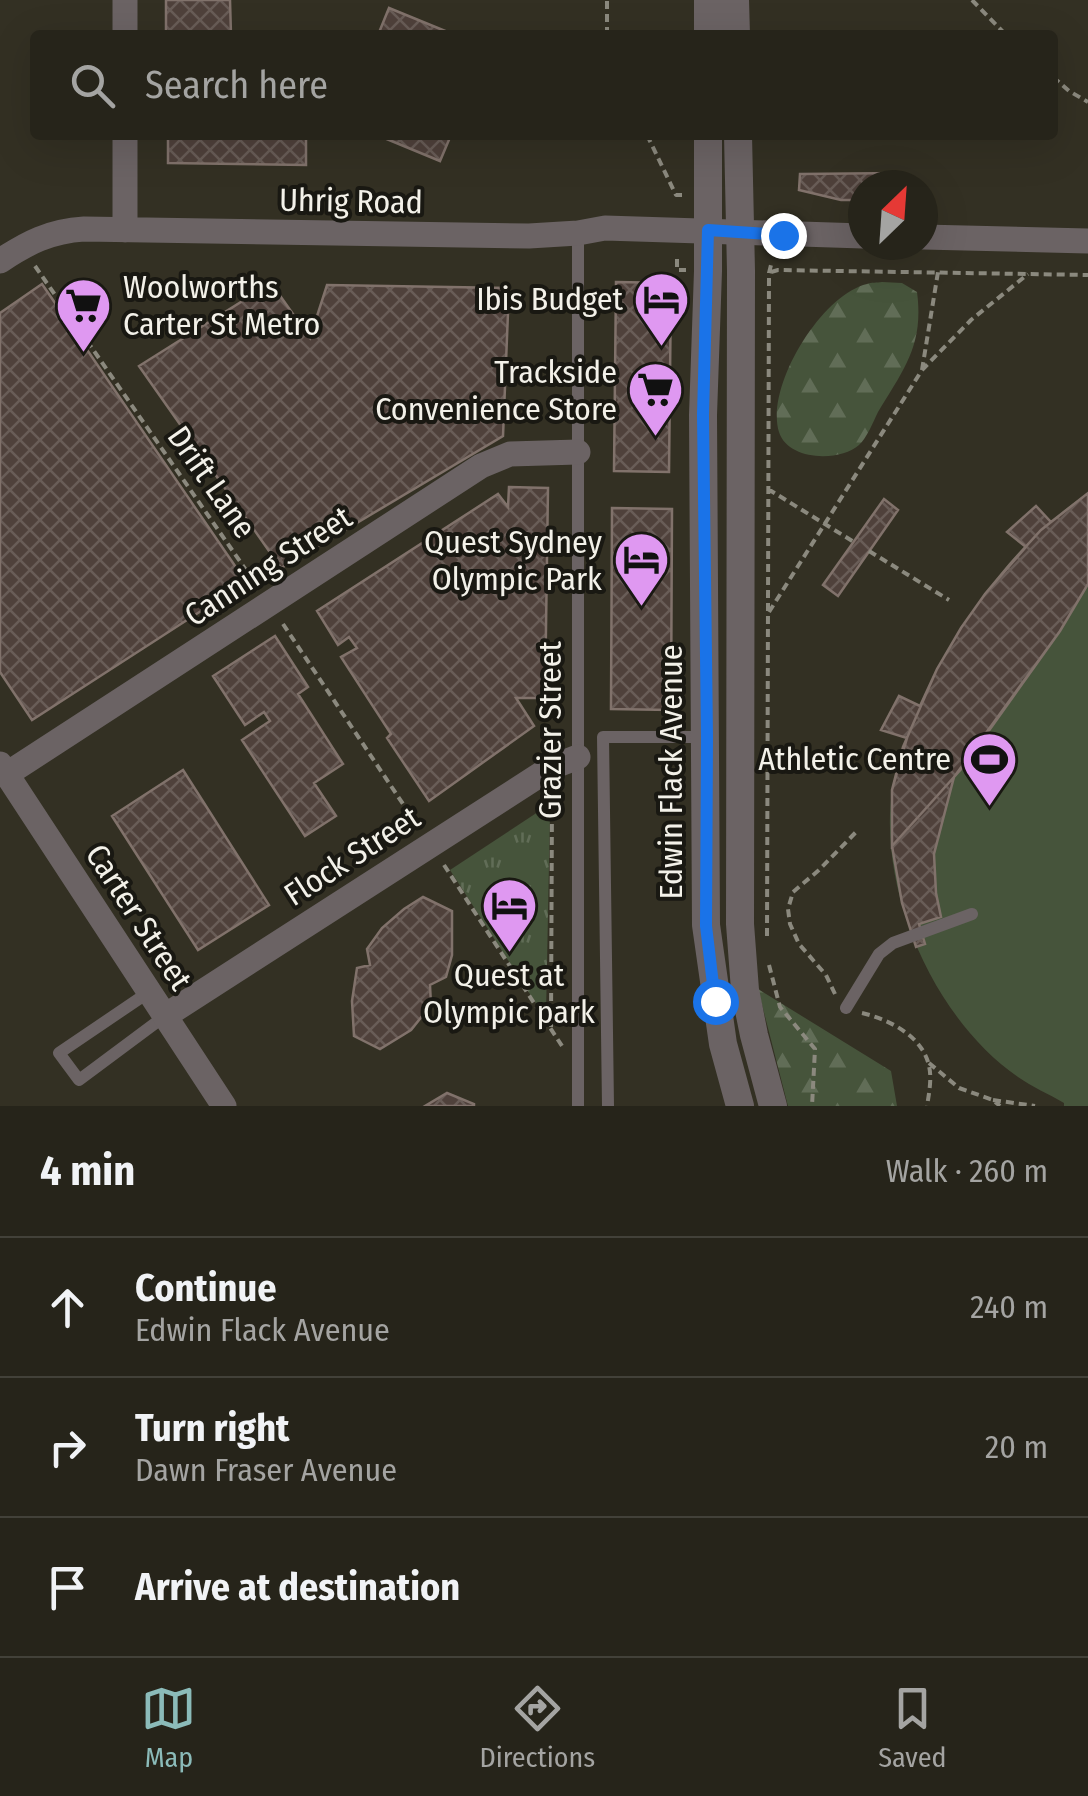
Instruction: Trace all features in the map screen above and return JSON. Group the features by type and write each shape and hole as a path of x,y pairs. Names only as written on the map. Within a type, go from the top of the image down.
{"street":[{"path":"126,0 126,30"},
{"path":"708,0 708,30"},
{"path":"735,0 736,30"},
{"path":"125,230 126,140"},
{"name":"Edwin Flack Avenue","path":"708,140 703,415 706,926 722,1044 740,1106"},
{"path":"738,140 740,924 746,990 772,1106"},
{"name":"Uhrig Road","path":"11,254 62,230 529,236 605,228 848,236"},
{"path":"938,237 1088,241"},
{"name":"Canning Street","path":"3,769 496,458 578,452"},
{"name":"Flock Street","path":"165,1016 552,766 578,757"},
{"name":"Carter Street","path":"3,769 224,1106"}],"lane":[{"name":"Grazier Street","path":"578,233 578,1106"},
{"path":"608,1106 604,737 707,737"},
{"path":"846,1008 879,954 893,943 972,914"},
{"path":"149,992 60,1053 78,1080 165,1016"}],"path":[{"path":"606,30 607,0"},
{"path":"972,0 1001,30"},
{"path":"1058,82 1088,102"},
{"path":"649,140 676,194 676,207"},
{"path":"676,194 692,195"},
{"name":"Drift Lane","path":"11,254 270,604 563,1048"},
{"path":"677,259 677,270 690,270"},
{"path":"767,939 772,261"},
{"path":"756,272 1088,275"},
{"path":"922,370 938,272"},
{"path":"767,614 922,370 971,320 1028,274"},
{"path":"768,489 854,542"},
{"path":"869,551 949,600"},
{"path":"551,1029 552,766"},
{"path":"767,958 780,1007 815,1049 812,1106"},
{"path":"929,1063 959,1088 993,1100 1035,1106"},
{"path":"993,1100 1000,1106"}],"green space":[{"path":"882,282 902,283 917,292 918,327 904,369 859,445 828,456 793,449 779,432 777,413 780,391 800,345 832,305 849,292"},
{"name":"Athletic Centre","path":"1088,493 1088,1106 1064,1106 1018,1077 988,1052 961,1022 938,987 918,950 904,910 890,830 892,791 900,756 959,634 1006,566 1045,527"},
{"path":"541,810 550,813 544,1016 450,870"},
{"path":"758,989 891,1071 897,1106 788,1106"}],"building":[{"path":"166,0 230,0 231,30 166,30"},
{"path":"389,8 443,30 380,30"},
{"path":"168,140 306,140 306,165 168,163"},
{"path":"389,140 449,140 440,161"},
{"path":"800,174 848,174 848,200 799,190"},
{"path":"616,282 671,283 669,472 614,471"},
{"path":"271,283 310,338 327,285 509,288 503,436 281,568 139,366"},
{"path":"42,284 246,582 32,720 0,672 0,313"},
{"path":"509,487 548,488 545,698 516,698 534,726 429,801 341,657 357,648 349,637 338,645 317,611 498,494 508,507"},
{"path":"1088,493 1088,584 1060,631 963,767 892,846 892,790 903,747 937,669 961,628 1010,564 1041,530"},
{"path":"1088,493 1088,584 1060,631 954,777 934,854 941,917 919,924 925,944 916,947 902,903 892,846 892,790 907,738 881,730 899,696 920,706 961,628 1026,547 1007,532 1036,506 1051,522"},
{"path":"884,499 898,510 838,596 823,585"},
{"name":"Quest Sydney Olympic Park","path":"612,508 672,509 671,710 611,709"},
{"path":"275,636 308,687 298,694 343,764 314,783 336,816 305,836 242,740 270,721 264,712 245,725 213,676"},
{"path":"183,770 269,905 198,950 112,816"},
{"path":"423,897 452,911 452,955 446,977 430,985 431,1005 411,1030 380,1049 354,1036 352,1001 357,968 370,965 367,949 382,928"},
{"path":"447,1093 474,1104 474,1106 425,1106"}],"place":[{"name":"Ibis Budget","path":"662,348"},
{"name":"Woolworths Carter St Metro","path":"84,354"},
{"name":"Trackside Convenience Store","path":"656,439"},
{"name":"Quest Sydney Olympic Park","path":"641,609"},
{"name":"Athletic Centre","path":"990,808"},
{"name":"Quest at Olympic park","path":"509,955"}],"route":[{"path":"715,1001 706,926 703,415 708,230 783,235"}]}
